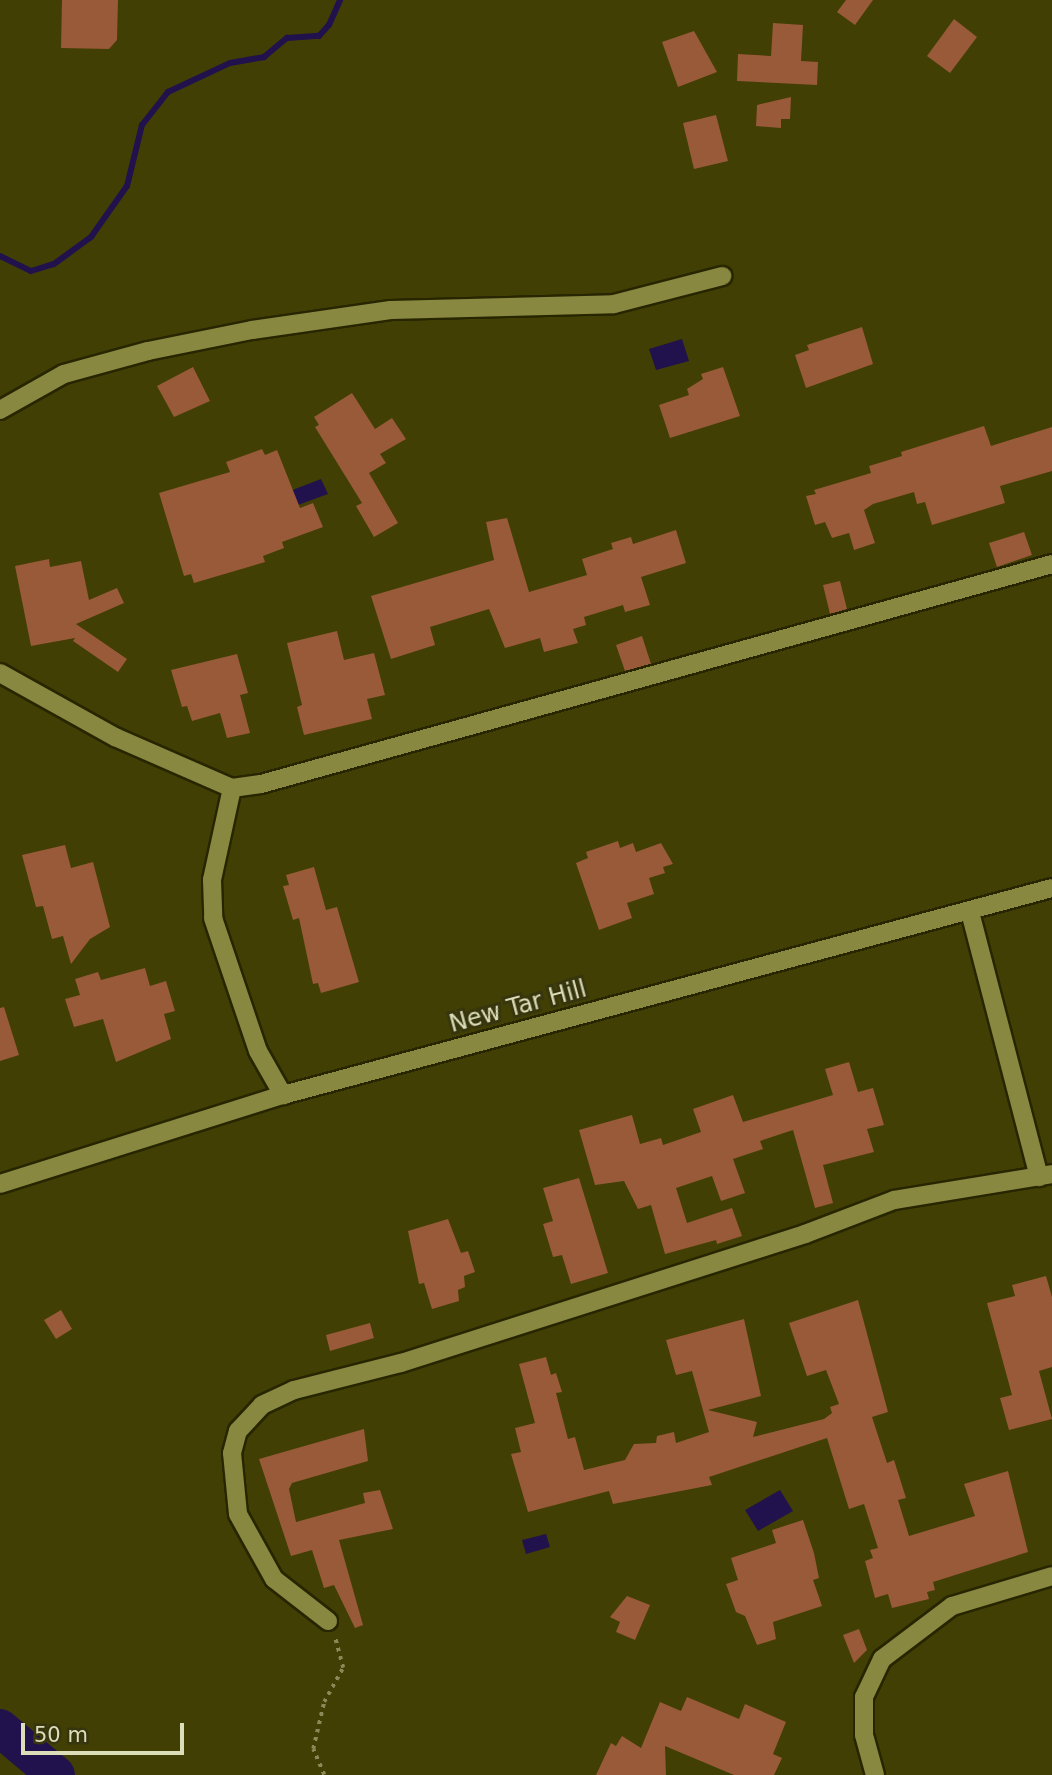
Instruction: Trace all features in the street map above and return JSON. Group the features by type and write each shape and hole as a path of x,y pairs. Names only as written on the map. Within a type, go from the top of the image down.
{"street":[{"path":"0,410 64,374 148,351 252,330 391,310 614,304 722,276"},
{"path":"0,673 115,737 232,788 261,784 1052,564"},
{"path":"232,788 212,880 213,918 258,1051 284,1095"},
{"name":"New Tar Hill","path":"0,1184 284,1095 1052,888"},
{"path":"328,1621 274,1579 238,1514 232,1453 238,1431 262,1405 294,1390 401,1363 805,1234 894,1200 1046,1175 970,912"},
{"path":"875,1775 864,1735 864,1697 881,1659 952,1606 1052,1576"}],"path":[{"path":"324,1775 313,1749 324,1702 343,1668 328,1621"}],"shaded area":[{"path":"682,339 689,361 656,370 649,349"},
{"path":"321,479 328,494 295,506 290,491"},
{"path":"780,1490 793,1511 758,1531 745,1510"},
{"path":"546,1534 550,1547 526,1554 522,1540"}],"building":[{"path":"62,0 118,0 117,40 109,49 61,48"},
{"path":"846,0 873,0 855,25 837,12"},
{"path":"954,19 977,37 950,73 927,56"},
{"path":"773,23 803,25 801,61 818,62 817,85 737,81 738,54 771,56"},
{"path":"694,31 717,72 678,87 662,42"},
{"path":"791,97 790,119 781,119 781,128 756,126 757,105"},
{"path":"716,115 728,161 694,169 683,123"},
{"path":"862,327 873,364 806,388 795,355 809,350 807,345"},
{"path":"193,367 210,401 174,417 157,386"},
{"path":"723,367 740,416 670,438 659,405 689,395 687,389 703,379 701,374"},
{"path":"352,393 375,429 392,418 406,439 380,454 386,463 369,473 398,523 374,537 356,506 362,503 315,427 319,425 314,417"},
{"path":"984,426 991,446 1052,427 1052,471 1000,486 1005,503 932,525 925,502 917,504 914,492 873,504 864,510 875,543 854,550 849,533 832,538 825,522 815,525 806,496 816,494 814,490 871,473 869,466 902,456 901,452"},
{"path":"262,449 265,455 277,450 300,508 313,503 323,527 282,542 284,548 263,556 265,562 194,583 191,574 184,576 159,493 230,472 226,462"},
{"path":"507,518 529,592 587,575 582,559 613,549 611,543 631,537 633,544 676,530 686,563 641,577 650,605 625,612 623,605 584,617 586,625 573,629 578,643 544,652 540,638 505,648 489,609 430,627 435,645 391,659 371,596 494,560 486,522"},
{"path":"1024,532 1032,555 997,567 989,543"},
{"path":"49,559 50,567 81,561 89,600 117,588 124,603 76,624 127,659 118,672 73,641 75,638 31,646 15,566"},
{"path":"840,581 847,609 830,614 823,585"},
{"path":"337,631 344,660 374,653 385,695 367,699 372,719 304,735 297,707 302,705 287,643"},
{"path":"642,636 651,664 625,671 616,645"},
{"path":"237,654 248,693 240,695 250,733 227,738 220,713 192,721 187,706 182,707 171,670"},
{"path":"618,841 620,848 633,843 636,852 661,843 673,864 663,867 665,873 649,878 654,894 627,903 632,918 599,930 576,863 588,858 586,852"},
{"path":"65,845 71,868 93,862 110,927 90,939 71,964 63,936 52,939 43,906 36,907 22,855"},
{"path":"314,867 326,910 337,907 359,982 321,993 318,983 313,984 299,918 293,920 283,886 289,885 286,875"},
{"path":"145,968 150,986 166,981 175,1011 164,1014 171,1039 116,1062 103,1019 74,1027 65,999 80,995 75,979 98,972 101,980"},
{"path":"4,1007 19,1055 0,1061 0,1008"},
{"path":"849,1062 858,1092 873,1088 884,1125 867,1129 874,1152 823,1165 833,1203 815,1208 793,1130 760,1141 763,1149 733,1159 745,1193 721,1201 712,1176 676,1188 687,1223 732,1208 742,1236 717,1244 716,1240 665,1254 651,1205 638,1209 624,1181 595,1185 579,1130 632,1115 640,1144 661,1138 663,1145 701,1132 693,1109 733,1095 743,1122 833,1095 825,1069"},
{"path":"579,1178 608,1273 571,1284 562,1255 553,1257 543,1224 553,1221 543,1188"},
{"path":"448,1219 461,1253 468,1251 475,1272 464,1276 465,1287 458,1290 459,1301 432,1309 424,1283 419,1284 408,1231"},
{"path":"1046,1276 1052,1297 1052,1367 1039,1371 1052,1419 1009,1430 1000,1398 1012,1395 987,1303 1015,1296 1012,1285"},
{"path":"858,1300 888,1412 872,1417 887,1463 894,1460 906,1498 898,1500 909,1536 975,1516 964,1484 1008,1471 1028,1552 933,1582 935,1590 927,1592 929,1599 892,1608 888,1594 875,1598 865,1561 873,1558 870,1550 878,1548 864,1504 849,1509 827,1438 709,1477 712,1485 613,1504 609,1491 528,1512 511,1454 521,1452 515,1428 535,1423 519,1364 546,1357 551,1375 556,1373 562,1392 556,1393 568,1439 575,1437 584,1470 625,1460 634,1444 656,1443 657,1436 674,1432 676,1443 709,1432 692,1371 676,1375 666,1340 744,1319 761,1396 708,1410 757,1422 753,1437 824,1419 832,1413 830,1407 839,1404 826,1370 807,1376 789,1323"},
{"path":"61,1310 72,1329 56,1339 44,1320"},
{"path":"370,1323 374,1338 330,1351 326,1335"},
{"path":"364,1429 368,1461 292,1483 289,1489 296,1522 365,1503 363,1493 380,1490 393,1529 339,1540 363,1625 355,1628 334,1585 324,1588 312,1550 291,1556 259,1459"},
{"path":"803,1520 814,1553 819,1578 813,1580 822,1606 773,1622 776,1639 757,1645 745,1616 736,1612 726,1584 738,1580 731,1558 776,1543 772,1530"},
{"path":"627,1596 650,1605 635,1640 616,1632 620,1622 610,1617"},
{"path":"859,1629 867,1650 854,1663 843,1635"},
{"path":"687,1697 739,1719 745,1704 786,1722 773,1754 782,1758 774,1775 734,1775 665,1746 666,1775 596,1775 611,1743 616,1746 622,1736 641,1748 660,1702 681,1711"}],"waterway":[{"path":"0,256 31,271 54,264 91,237 127,186 142,125 168,92 230,63 264,57 287,38 319,36 329,25 340,0"},
{"path":"0,1728 56,1775"}]}
